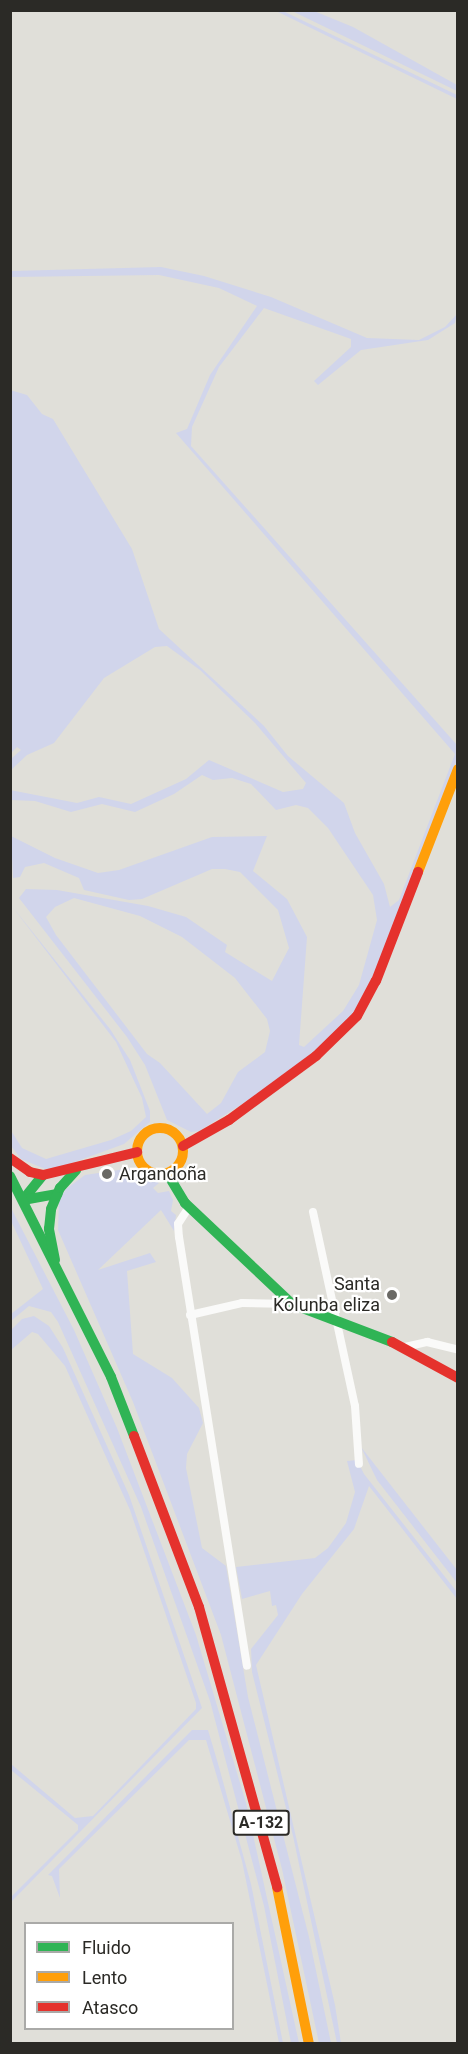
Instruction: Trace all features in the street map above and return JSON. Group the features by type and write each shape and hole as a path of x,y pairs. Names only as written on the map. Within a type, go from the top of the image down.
{"street":[{"path":"183,1146 229,1120 316,1056 357,1016 376,981 458,768"},
{"path":"159,1127 174,1132 183,1146 180,1163 166,1173 149,1171 137,1152 141,1138 159,1127"},
{"path":"10,1158 30,1172 43,1175 76,1170 137,1152"},
{"path":"55,1260 49,1229 57,1194 76,1170"},
{"path":"166,1173 189,1207 252,1270 292,1304 334,1322 405,1347 458,1378"},
{"path":"23,1200 43,1175"},
{"name":"A-132","path":"10,1176 55,1260 135,1435 202,1618 273,1868 309,2043"},
{"path":"23,1200 57,1194"},
{"path":"189,1207 178,1224 190,1315 248,1666"},
{"path":"313,1212 334,1322 355,1406 359,1464"},
{"path":"190,1315 242,1303 292,1304"},
{"path":"405,1347 428,1342 458,1350"}],"shaded area":[{"path":"276,11 283,11 457,95 457,99"},
{"path":"292,11 314,11 353,27 457,85 457,91"},
{"path":"161,267 204,276 271,297 367,338 419,340 445,327 457,314 455,323 428,340 361,350 318,385 314,381 351,347 351,339 264,308 219,367 192,427 191,446 457,745 457,760 377,969 352,1018 333,1038 257,1095 199,1131 191,1132 167,1120 145,1065 127,1037 19,898 26,889 57,890 148,906 186,917 227,945 225,952 272,981 289,948 278,910 240,872 225,869 212,869 142,899 129,900 84,890 79,878 44,863 25,867 20,877 13,878 11,836 55,858 98,873 119,870 212,837 267,836 253,871 287,899 307,937 299,1045 304,1047 343,1011 359,985 377,920 373,895 328,828 308,808 296,805 276,810 251,784 232,778 213,780 202,775 174,794 135,812 102,804 71,812 35,801 11,800 10,790 77,803 99,797 131,804 186,779 209,760 283,792 303,789 306,783 255,723 200,670 167,646 155,647 104,678 54,743 27,755 11,770 11,759 21,750 17,747 11,753 10,390 27,395 42,414 53,419 132,549 159,629 264,726 288,756 344,803 355,833 384,884 390,907 399,900 455,754 176,433 187,429 210,375 257,306 219,288 159,275 11,277 11,271","holes":["74,898 140,916 182,937 235,978 267,1019 270,1031 265,1052 238,1072 221,1103 207,1114 160,1063 147,1054 56,935 46,917 55,907"]},
{"path":"11,905 110,1029 130,1060 150,1111 150,1122 124,1144 61,1167 45,1169 21,1159 11,1146 10,1129 22,1148 46,1159 111,1140 131,1131 146,1117 142,1098 116,1042"},
{"path":"132,1168 159,1183 153,1188 158,1193 169,1191 173,1200 171,1211 176,1215 174,1231 161,1210 98,1270 150,1253 156,1262 127,1271 133,1354 172,1378 199,1408 203,1423 187,1454 186,1468 202,1548 226,1566 248,1697 309,1937 331,2043 319,2043 282,1869 221,1635 133,1402 58,1230 59,1200 66,1189 85,1175"},
{"path":"10,1206 74,1330 117,1428 196,1635 246,1803 299,2043 291,2043 264,1906 210,1701 141,1507 58,1322 51,1312 29,1306 11,1321 11,1314 43,1289 11,1221"},
{"path":"34,1316 49,1326 63,1348 129,1495 202,1708 11,1902 11,1897 78,1830 78,1825 11,1770 11,1764 75,1818 93,1816 196,1709 196,1703 130,1510 65,1366 38,1334 32,1332 11,1350 11,1330 22,1319"},
{"path":"361,1447 457,1570 457,1583 377,1480"},
{"path":"357,1460 364,1474 457,1592 457,1599 369,1486 354,1529 302,1594 256,1665 335,2005 341,2043 337,2043 293,1836 252,1672 251,1649 278,1615 276,1605 272,1606 270,1591 242,1599 236,1567 315,1558 328,1548 346,1523 355,1492 347,1461"},
{"path":"192,1730 208,1730 219,1767 251,1884 283,2043 279,2043 242,1861 206,1740 189,1740 59,1869 60,1898 52,1876 48,1875"}],"traffic: fast":[{"path":"55,1260 49,1229 51,1209 60,1188 76,1170"},
{"path":"167,1173 185,1203 292,1304 392,1342"},
{"path":"43,1175 23,1200 57,1194"},
{"path":"10,1176 111,1377 134,1436"}],"traffic: slow":[{"path":"418,872 458,769"},
{"path":"160,1128 176,1135 183,1151 176,1167 160,1174 144,1167 137,1151 144,1135 160,1128"},
{"path":"277,1887 309,2044"}],"traffic: jam":[{"path":"183,1146 229,1120 316,1056 357,1016 376,981 418,872"},
{"path":"10,1158 30,1172 43,1175 137,1152"},
{"path":"392,1342 458,1378"},
{"path":"134,1436 199,1607 277,1887"}],"place":[{"name":"Argandoña","path":"107,1174"},
{"name":"Santa Kolunba eliza","path":"392,1295"}]}
